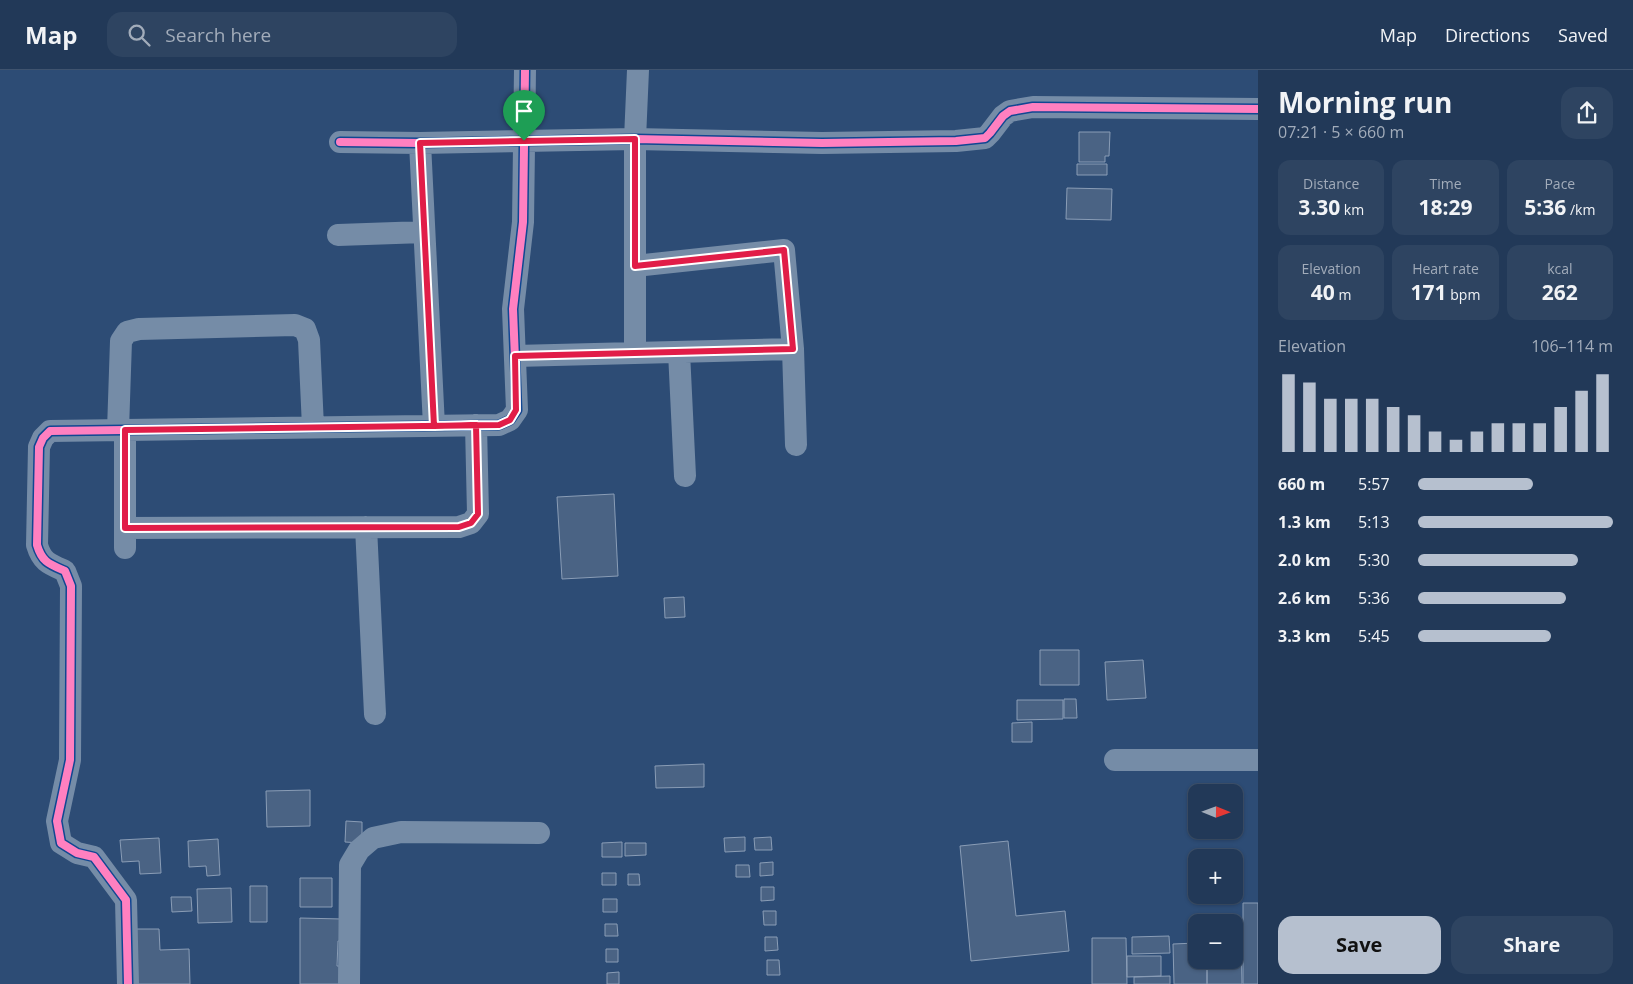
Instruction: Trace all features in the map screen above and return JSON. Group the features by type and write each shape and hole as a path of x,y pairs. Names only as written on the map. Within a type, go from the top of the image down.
{"street":[{"path":"128,984 126,900 94,857 77,853 61,843 57,822 70,760 71,586 65,571 50,565 41,558 37,546 40,448 43,438 50,431 499,425 510,420 516,410 513,308 523,222 525,70"},
{"path":"634,353 635,139 638,70"},
{"path":"340,142 420,143 635,139 822,143 956,141 985,138 1002,116 1010,111 1033,107 1258,109"},
{"path":"420,143 434,426"},
{"path":"338,235 424,232"},
{"path":"635,266 784,250 793,349 796,445"},
{"path":"312,428 309,340 305,329 295,324 139,328 128,332 121,341 125,538 366,527 459,527 471,523 478,514 476,425"},
{"path":"515,356 793,349"},
{"path":"679,352 685,476"},
{"path":"366,527 375,714"},
{"path":"1115,760 1258,760"},
{"path":"349,984 350,865 359,850 373,838 401,832 539,833"}],"building":[{"path":"1079,132 1110,132 1109,156 1105,156 1105,162 1079,162"},
{"path":"1077,164 1107,164 1107,175 1077,175"},
{"path":"1067,188 1112,189 1111,220 1066,219"},
{"path":"614,494 618,576 562,579 557,497"},
{"path":"684,597 685,617 665,618 664,598"},
{"path":"1040,650 1079,650 1079,685 1040,685"},
{"path":"1143,660 1146,698 1107,700 1105,662"},
{"path":"1064,699 1076,699 1077,718 1064,718"},
{"path":"1017,700 1063,700 1063,719 1017,720"},
{"path":"1032,722 1032,742 1012,742 1012,723"},
{"path":"704,764 704,787 656,788 655,766"},
{"path":"310,790 310,826 267,827 266,791"},
{"path":"346,821 362,822 362,843 345,842"},
{"path":"745,837 745,851 725,852 724,838"},
{"path":"771,837 772,850 755,850 754,838"},
{"path":"159,838 161,873 140,874 139,861 122,862 120,840"},
{"path":"218,839 220,875 207,876 206,866 189,867 188,841"},
{"path":"1008,841 1016,916 1065,911 1069,951 971,961 960,846"},
{"path":"622,842 622,857 602,857 602,843"},
{"path":"625,843 646,843 646,855 625,856"},
{"path":"773,862 773,875 760,876 760,863"},
{"path":"736,865 749,865 750,877 736,877"},
{"path":"602,873 616,873 616,885 602,885"},
{"path":"628,874 639,874 640,885 628,885"},
{"path":"300,878 332,878 332,907 300,907"},
{"path":"250,886 267,886 267,922 250,922"},
{"path":"761,887 774,887 774,900 761,901"},
{"path":"231,888 232,922 198,923 197,889"},
{"path":"171,897 191,897 192,911 172,912"},
{"path":"603,899 617,899 617,912 603,912"},
{"path":"1258,903 1258,984 1243,984 1243,904"},
{"path":"763,911 776,911 776,925 764,925"},
{"path":"300,918 342,919 342,941 338,941 337,966 342,966 341,984 300,984"},
{"path":"605,924 617,924 618,936 605,936"},
{"path":"134,929 159,929 160,950 189,949 190,984 135,984"},
{"path":"1169,936 1170,953 1132,954 1132,937"},
{"path":"765,937 777,937 778,950 765,951"},
{"path":"1092,938 1126,938 1127,984 1092,984"},
{"path":"1188,943 1188,969 1207,969 1207,984 1174,984 1173,944"},
{"path":"606,949 618,949 618,962 606,962"},
{"path":"1127,956 1161,956 1161,976 1127,977"},
{"path":"767,960 779,960 780,975 767,975"},
{"path":"1207,969 1242,969 1242,984 1207,984"},
{"path":"619,972 619,984 607,984 607,973"},
{"path":"1170,976 1170,984 1134,984 1134,977"}],"cycle path":[{"path":"128,984 126,900 94,857 77,853 61,843 57,821 70,760 71,586 65,571 47,562 41,555 37,545 39,447 43,438 50,431 499,425 510,420 517,410 513,309 523,222 525,70"},
{"path":"340,142 420,143 635,139 822,143 956,141 985,138 1003,116 1010,111 1033,107 1258,109"}],"route":[{"path":"524,141 420,143 434,426 476,425 478,514 471,523 459,527 125,528 125,430 434,426 499,425 510,420 516,410 515,356 793,349 784,250 635,266 635,139 524,141"}]}
